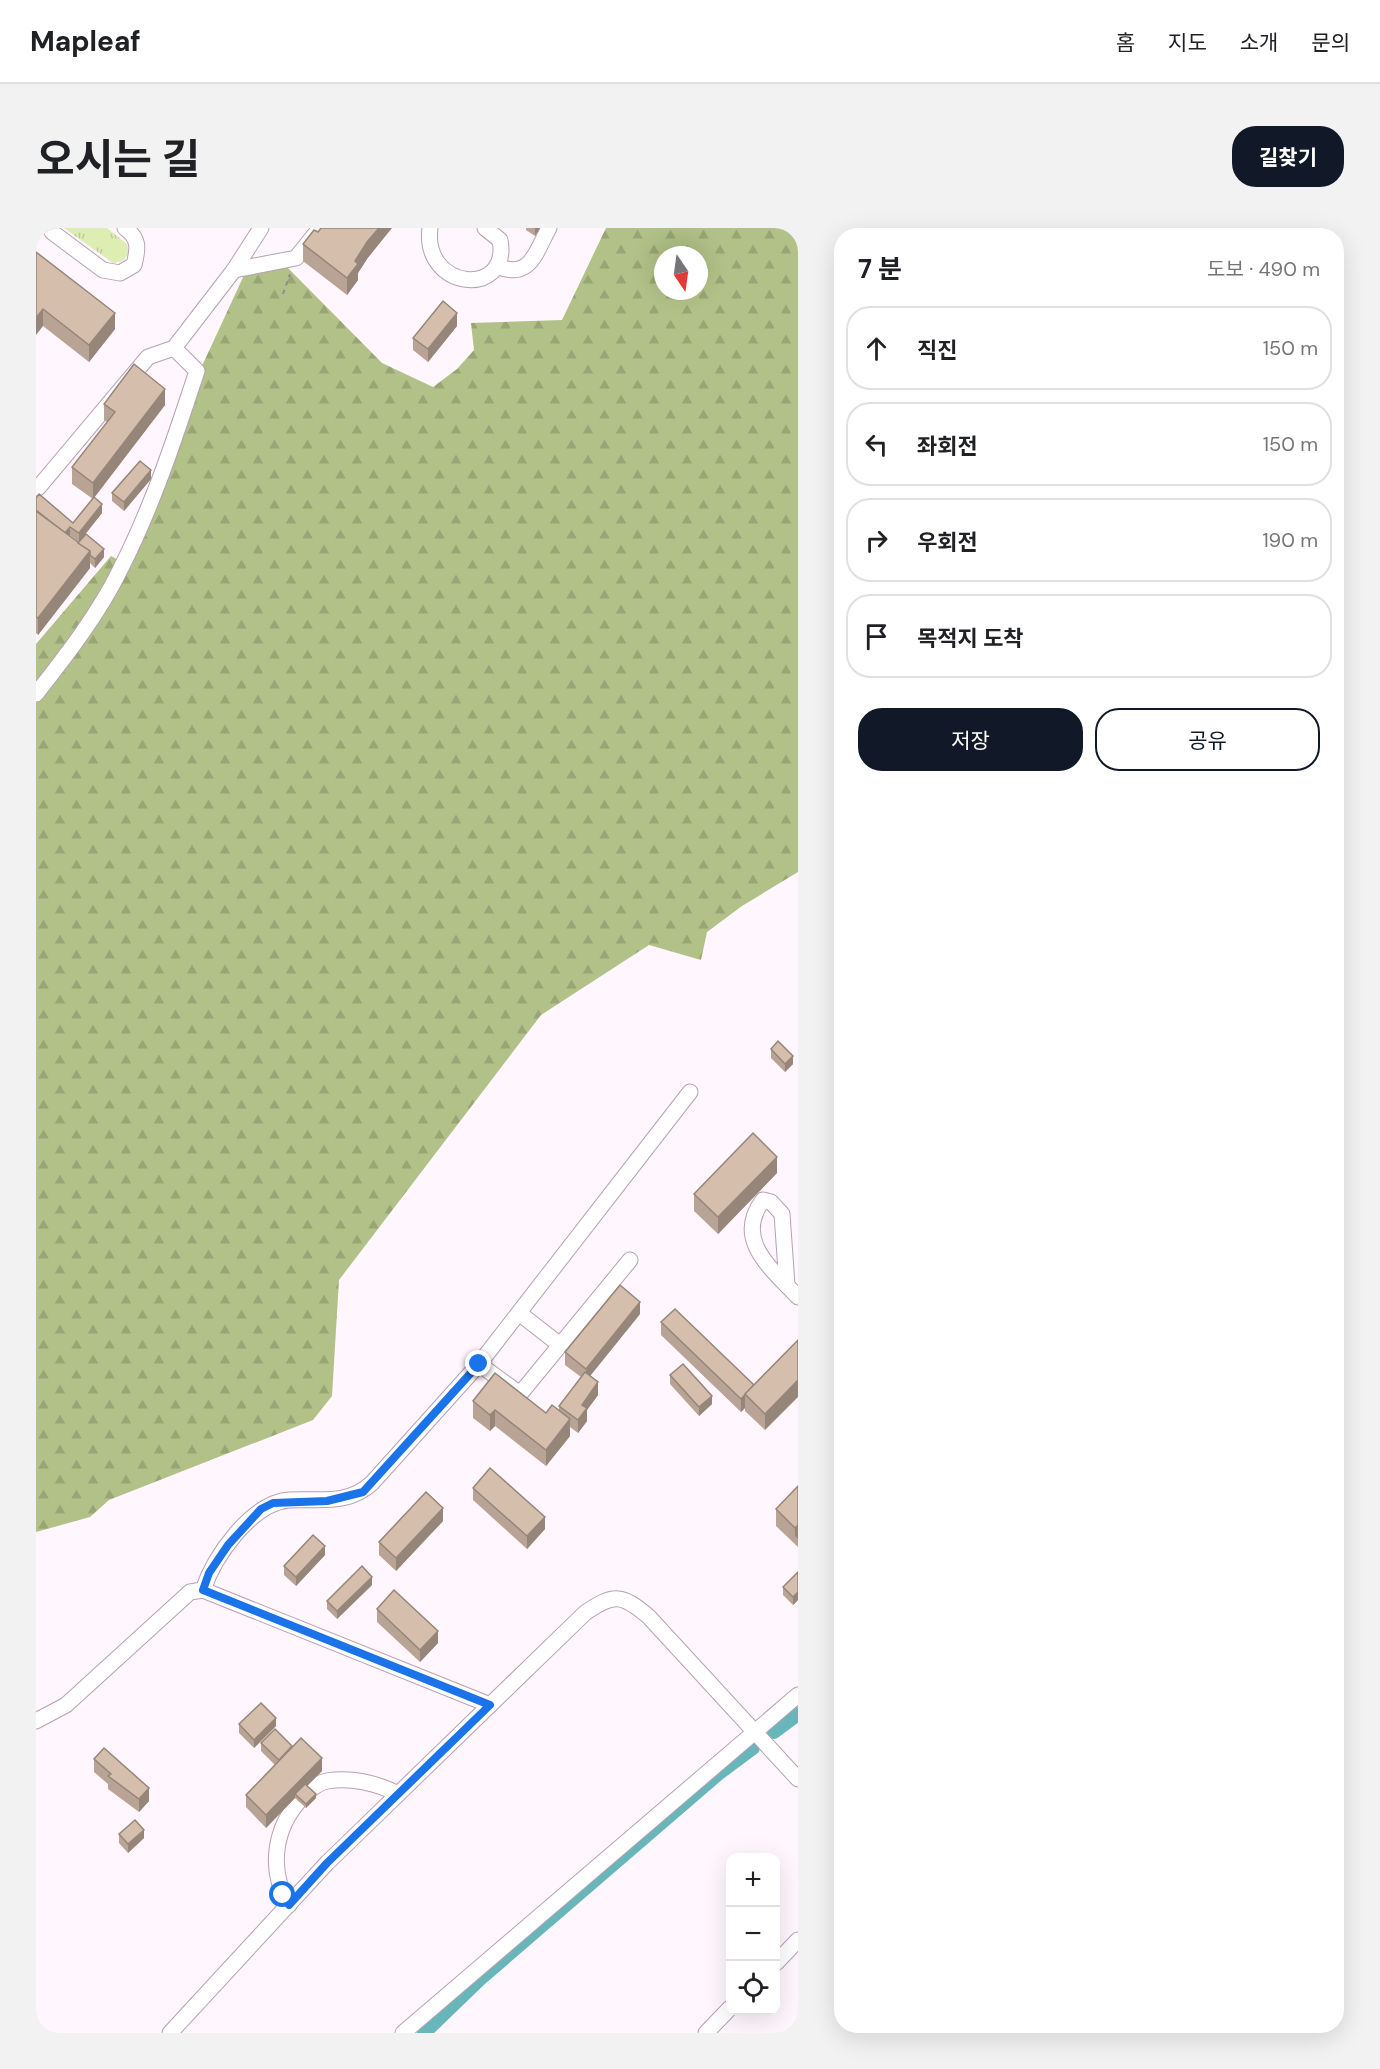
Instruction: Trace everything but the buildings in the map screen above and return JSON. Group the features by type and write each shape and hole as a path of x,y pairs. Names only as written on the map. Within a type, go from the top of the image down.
{"street":[{"path":"51,228 52,232 103,270 120,273 135,265 138,247 135,235 125,228"},
{"path":"38,488 148,357 174,348 234,270 261,228"},
{"path":"234,270 296,258 320,228"},
{"path":"430,228 432,254 445,272 470,279 494,272 499,267 503,254 500,240 484,228"},
{"path":"499,267 510,271 520,271 529,265 549,228"},
{"path":"36,694 62,662 121,570 166,467 197,371 174,348"},
{"path":"203,1590 209,1573 228,1545 261,1509 273,1503 327,1501 363,1492 479,1364 690,1092"},
{"path":"787,1285 782,1214 771,1202 763,1200 754,1212 753,1242 758,1254 798,1297"},
{"path":"479,1364 520,1394 630,1260"},
{"path":"519,1313 560,1345"},
{"path":"36,1721 66,1705 190,1592 203,1590 490,1705"},
{"path":"170,2033 327,1863 585,1613 600,1602 615,1599 630,1601 649,1617 798,1779"},
{"path":"402,2033 754,1730 798,1695"},
{"path":"289,1905 278,1876 278,1836 285,1819 309,1792 326,1781 362,1781 398,1794"},
{"path":"778,1961 798,1940"},
{"path":"706,2033 726,2012"}],"path":[{"path":"283,294 296,258"}],"green space":[{"path":"64,228 107,228 127,244 129,253 123,261 113,263"},
{"path":"606,228 798,228 798,872 742,906 707,932 701,960 649,945 541,1015 339,1280 332,1396 313,1420 109,1500 90,1517 36,1532 36,644 111,556 131,567 172,466 202,366 245,273 286,266 382,363 433,387 457,369 474,350 471,323 562,320"}],"waterway":[{"path":"774,1732 798,1714"},
{"path":"424,2033 480,1979 718,1774 753,1748"}],"route":[{"path":"283,1895 289,1905 327,1863 490,1705 203,1590 209,1573 249,1519 261,1509 273,1503 289,1500 327,1501 363,1492 479,1364"}]}
